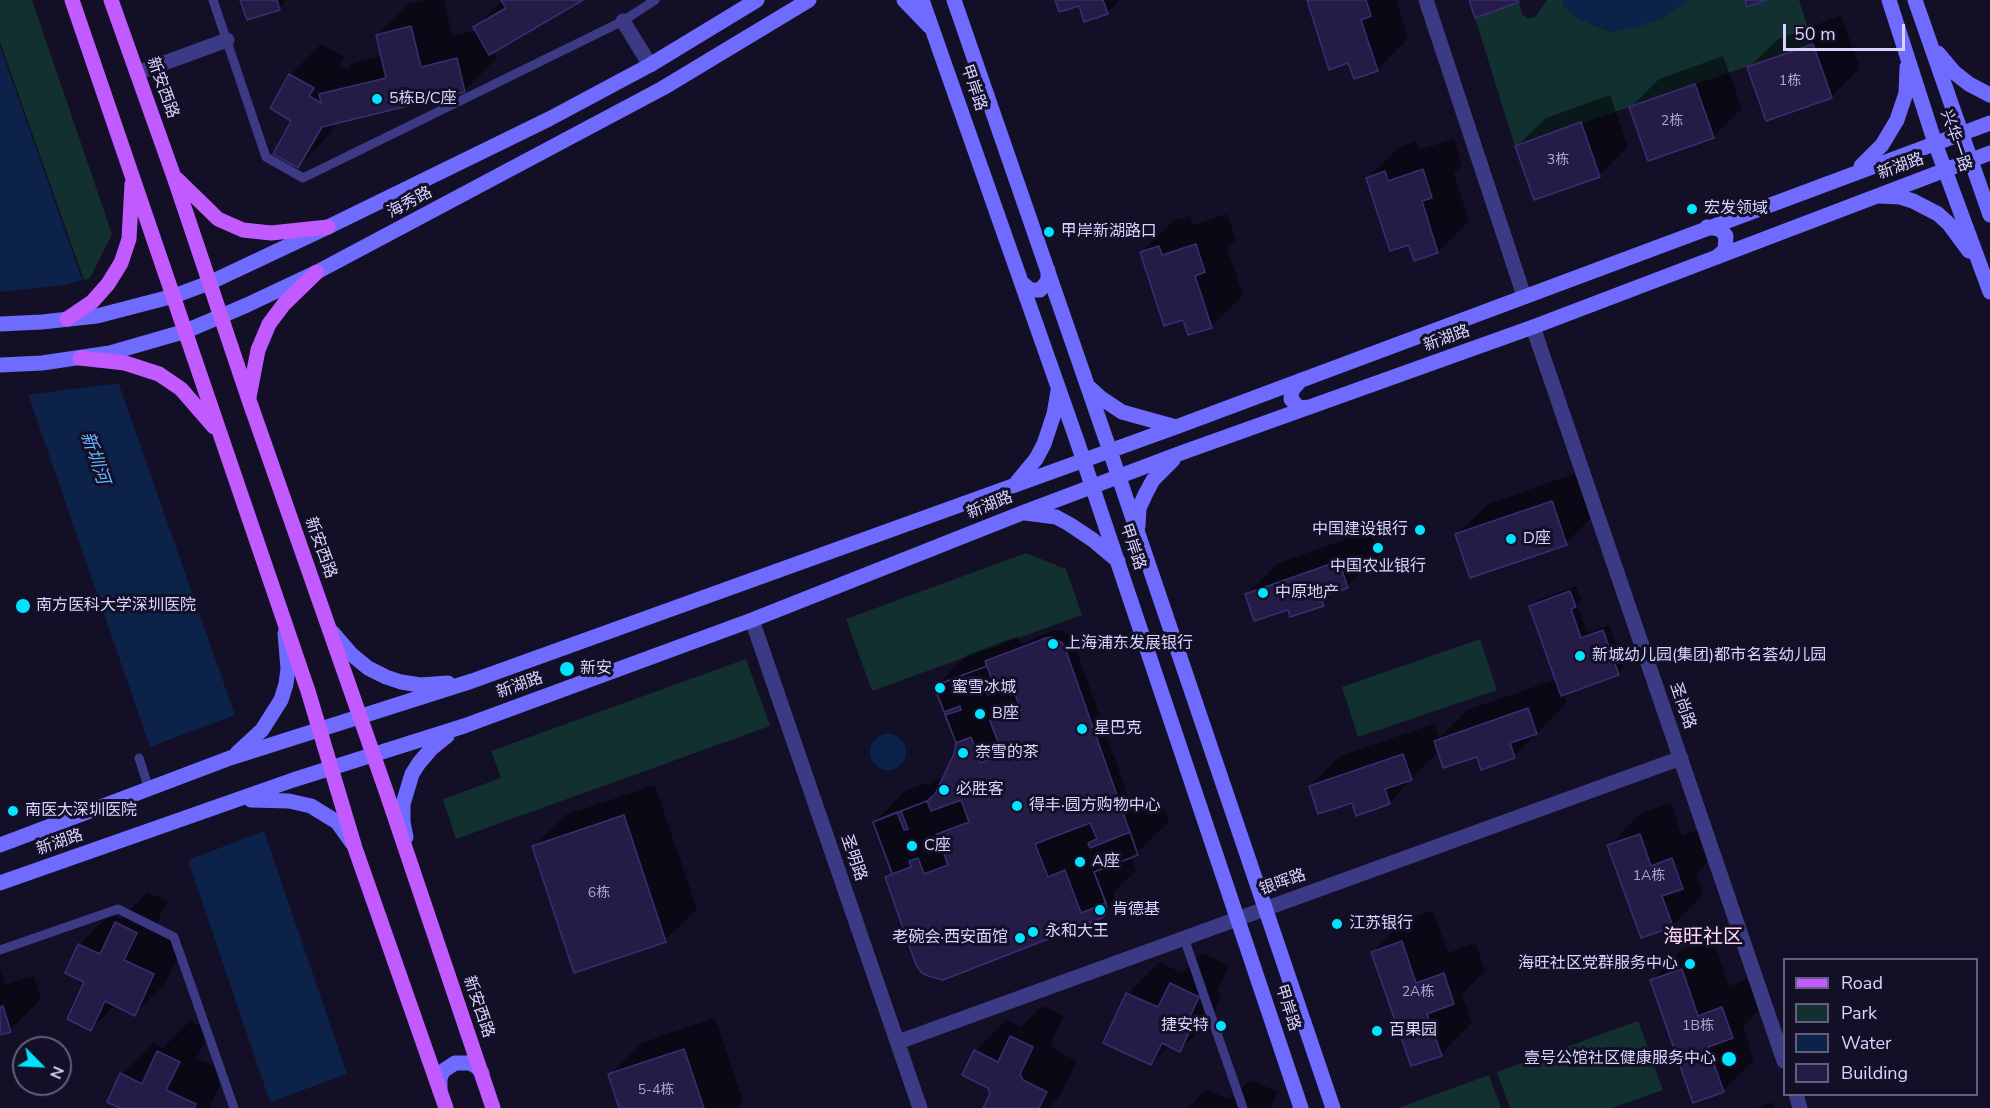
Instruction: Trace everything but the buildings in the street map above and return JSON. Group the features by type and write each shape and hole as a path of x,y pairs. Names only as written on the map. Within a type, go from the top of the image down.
{"main road":[{"path":"72,0 320,730 355,848 446,1108"},
{"name":"新安西路","path":"111,0 411,863 493,1108"},
{"name":"海秀路","path":"94,309 174,296 209,283 549,119 650,65 757,0"},
{"name":"海秀路","path":"111,357 221,317 317,272 663,88 809,0"},
{"path":"796,9 817,0"},
{"path":"904,0 934,32"},
{"name":"甲岸路","path":"922,0 1059,388 1302,1108"},
{"name":"甲岸路","path":"954,0 1088,385 1333,1108"},
{"path":"959,0 962,21"},
{"name":"兴华一路","path":"1889,0 1935,143 1990,292"},
{"name":"兴华一路","path":"1915,0 1990,215"},
{"path":"1929,41 1954,73 1990,95"},
{"path":"1849,174 1882,145 1897,120 1906,93 1905,49"},
{"name":"新湖路","path":"0,845 231,758 472,681 1110,451 1990,123"},
{"name":"新湖路","path":"0,883 293,780 464,726 752,620 1092,486 1533,327 1990,153"},
{"path":"0,324 67,319 94,309 116,274 125,253 131,218 133,175"},
{"path":"174,177 218,219 243,230 271,233 328,227"},
{"path":"1871,197 1900,197 1938,214 1958,235 1983,272"},
{"path":"1707,227 1720,229 1726,236 1725,250 1717,256"},
{"path":"1022,283 1030,290 1040,290 1048,281 1048,270"},
{"path":"249,400 254,363 269,324 284,304 317,272"},
{"path":"0,365 111,357 149,369 170,381 192,400 221,436"},
{"path":"1301,380 1292,390 1292,399 1301,408 1310,407"},
{"path":"1088,385 1101,398 1122,412 1176,427"},
{"path":"1013,485 1027,471 1044,444 1054,414 1059,388"},
{"path":"1141,541 1138,524 1139,508 1153,480 1165,465 1181,453"},
{"path":"1022,513 1056,517 1093,540 1118,561"},
{"path":"231,758 262,730 280,700 286,684 288,669 283,621"},
{"path":"331,631 351,654 368,668 386,677 420,685 472,681"},
{"path":"411,863 403,822 406,788 419,763 431,749 464,726"},
{"path":"236,801 276,800 311,806 337,822 355,848"},
{"path":"440,1090 440,1078 443,1071 455,1063 470,1063 482,1073"}],"street":[{"path":"1426,0 1524,296"},
{"path":"623,21 650,65"},
{"path":"137,73 226,40"},
{"name":"圣尚路","path":"1533,327 1783,1055"},
{"name":"圣明路","path":"752,620 920,1108"},
{"name":"银晖路","path":"898,1042 1681,758"}],"lane":[{"path":"213,0 266,157 303,178 623,21 655,0"},
{"path":"139,758 149,789"},
{"path":"0,950 118,909 174,937 234,1108"},
{"path":"1184,938 1243,1108"}],"green space":[{"path":"0,0 32,0 112,234 90,278 84,280 0,42"},
{"path":"1547,0 1563,0 1564,6 1572,14 1611,32 1663,18 1687,0 1745,0 1748,6 1766,0 1799,0 1813,44 1515,146 1475,18 1519,2 1522,14 1528,18 1535,17"},
{"path":"1026,553 1066,569 1082,615 872,691 846,619"},
{"path":"1480,639 1497,690 1358,737 1342,687"},
{"path":"746,659 770,726 456,839 443,799 501,778 491,751"},
{"path":"1638,1021 1663,1090 1612,1108 1510,1108 1497,1072"},
{"path":"1489,1075 1501,1108 1401,1108 1401,1107"}],"water":[{"path":"1563,0 1687,0 1663,18 1638,27 1611,32 1572,14 1564,6"},
{"name":"新圳河","path":"0,46 235,715 150,747 0,313"},
{"path":"888,734 900,740 906,752 900,764 888,770 876,764 870,752 876,740"},
{"path":"264,831 347,1074 270,1102 188,860"}],"pier":[{"path":"84,280 120,383 25,395 0,322 0,292 64,285"}],"place":[{"name":"5栋B/C座","path":"377,99"},
{"name":"宏发领域","path":"1692,209"},
{"name":"甲岸新湖路口","path":"1049,232"},
{"name":"中国建设银行","path":"1420,530"},
{"name":"D座","path":"1511,539"},
{"name":"中国农业银行","path":"1378,548"},
{"name":"中原地产","path":"1263,593"},
{"name":"南方医科大学深圳医院","path":"23,606"},
{"name":"上海浦东发展银行","path":"1053,644"},
{"name":"新城幼儿园(集团)都市名荟幼儿园","path":"1580,656"},
{"name":"新安","path":"567,669"},
{"name":"蜜雪冰城","path":"940,688"},
{"name":"B座","path":"980,714"},
{"name":"星巴克","path":"1082,729"},
{"name":"奈雪的茶","path":"963,753"},
{"name":"必胜客","path":"944,790"},
{"name":"得丰·圆方购物中心","path":"1017,806"},
{"name":"南医大深圳医院","path":"13,811"},
{"name":"C座","path":"912,846"},
{"name":"A座","path":"1080,862"},
{"name":"肯德基","path":"1100,910"},
{"name":"江苏银行","path":"1337,924"},
{"name":"永和大王","path":"1033,932"},
{"name":"老碗会·西安面馆","path":"1020,938"},
{"name":"海旺社区党群服务中心","path":"1690,964"},
{"name":"捷安特","path":"1221,1026"},
{"name":"百果园","path":"1377,1031"},
{"name":"壹号公馆社区健康服务中心","path":"1729,1059"}],"district":[{"name":"海旺社区","path":"1703,938"}]}
